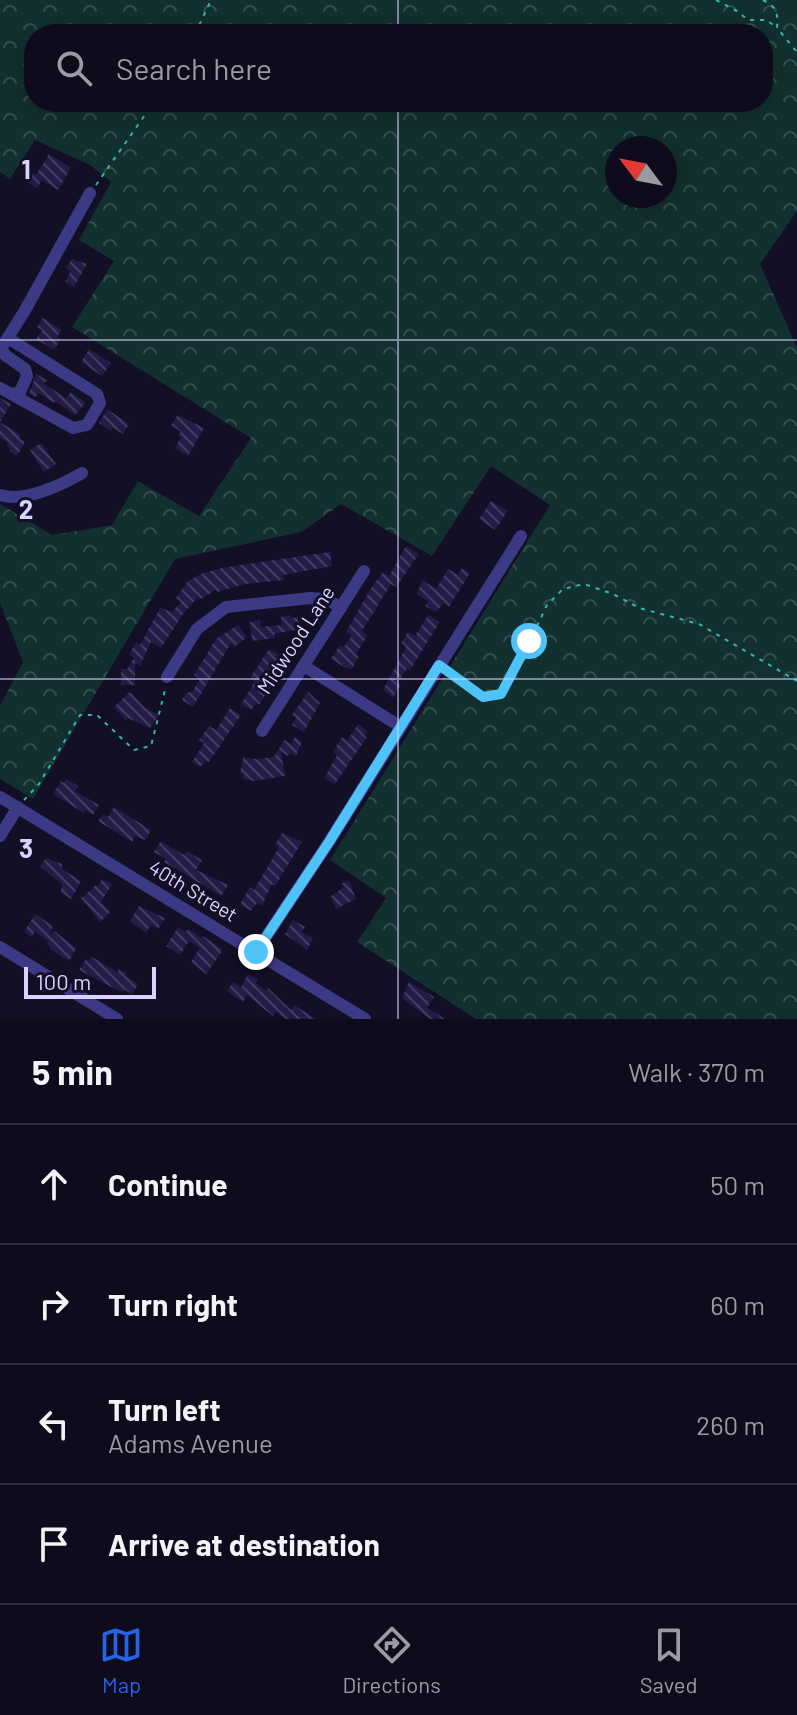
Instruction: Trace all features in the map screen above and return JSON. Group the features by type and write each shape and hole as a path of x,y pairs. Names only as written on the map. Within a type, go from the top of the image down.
{"street":[{"path":"5,391 20,392 27,376 25,369 5,355 3,345 90,193"},
{"path":"3,345 97,394 100,403 87,425 73,428 5,391"},
{"path":"0,495 15,499 23,497 62,484 82,473"},
{"path":"256,952 521,536"},
{"name":"Midwood Lane","path":"262,731 364,571"},
{"path":"167,677 197,629 226,607 310,598 327,599 341,608"},
{"path":"304,666 401,727"},
{"name":"40th Street","path":"0,797 365,1019"},
{"path":"0,836 18,807"},
{"path":"0,947 117,1019"}],"path":[{"path":"200,24 211,0"},
{"path":"716,0 748,20 767,20 772,24"},
{"path":"763,0 773,5 778,14 777,28"},
{"path":"773,25 797,52"},
{"path":"90,193 147,112"},
{"path":"439,665 483,697 501,694 547,605 563,589 584,584 613,594 639,608 699,624 797,681"},
{"path":"18,807 39,784 80,715 97,715 134,750 151,746 167,677"}],"green space":[{"path":"0,0 797,0 797,211 760,264 797,348 797,1019 476,1019 357,942 386,898 330,860 550,505 491,466 432,556 341,504 301,532 175,559 33,799 0,779 0,706 23,662 0,603 0,504 52,535 112,525 138,481 199,516 251,438 72,327 114,261 79,240 111,182 90,165 35,140 10,179 0,172"}],"building":[{"path":"49,154 71,168 58,190 42,180 37,188 24,180 29,171 36,175"},
{"path":"72,259 87,264 74,287 65,281 71,271 66,268"},
{"path":"43,318 62,330 57,337 61,339 54,350 36,339 42,330 37,327"},
{"path":"89,349 111,363 102,376 81,362"},
{"path":"36,374 47,380 44,384 66,398 71,392 86,403 75,415 38,393 36,397 29,394"},
{"path":"0,398 11,404 0,422"},
{"path":"107,409 129,424 123,434 99,423"},
{"path":"178,415 204,428 188,456 175,448 181,432 171,425"},
{"path":"0,422 21,435 19,438 25,442 17,456 0,438"},
{"path":"41,443 56,464 44,472 30,450"},
{"path":"491,501 508,511 495,530 479,519"},
{"path":"406,546 419,554 396,587 391,584 362,631 368,635 356,654 359,656 352,669 346,668 331,659 340,645 344,647 352,635 346,632 371,588 383,572 389,576"},
{"path":"330,552 332,566 283,575 284,580 216,590 199,600 198,597 161,648 151,642 140,666 135,662 135,685 121,685 121,669 127,669 134,658 129,654 136,642 140,645 160,608 172,612 181,602 176,598 188,581 203,573 227,567"},
{"path":"462,568 470,573 449,607 444,603 436,612 425,606 428,601 417,594 422,580 436,589 448,569 458,575"},
{"path":"290,615 291,618 298,617 300,629 274,634 275,638 252,641 250,622 260,620 261,627 282,625 281,617"},
{"path":"428,615 440,622 410,670 407,669 398,682 401,684 393,698 383,690 405,649 401,643 408,632 415,636"},
{"path":"238,625 247,637 234,647 231,643 193,707 182,700 200,679 194,675 216,639"},
{"path":"269,649 285,658 280,665 283,667 259,705 257,703 251,710 241,704 255,681 250,678"},
{"path":"130,692 145,708 159,715 150,728 128,718 126,720 114,707"},
{"path":"308,692 320,703 304,732 292,725 296,718 292,715"},
{"path":"230,708 241,715 209,762 200,767 192,762 204,743 199,740 209,726 216,730"},
{"path":"358,724 368,731 364,736 367,737 335,784 324,778 337,755 333,752 342,737 347,741"},
{"path":"295,737 302,742 296,756 281,752 285,776 254,781 242,779 243,757 274,757 284,740 291,744"},
{"path":"66,779 78,786 75,791 99,805 93,815 85,810 84,813 53,794 61,781 63,783"},
{"path":"114,807 151,830 145,840 135,836 132,842 98,821 103,814 108,817"},
{"path":"282,833 302,842 275,886 272,884 262,906 257,903 251,911 240,904 250,887 254,890 279,847 275,845"},
{"path":"161,841 184,855 187,851 202,860 196,870 228,885 221,896 164,862 166,859 154,852"},
{"path":"46,858 62,864 62,869 81,881 71,899 61,893 62,884 40,867"},
{"path":"102,879 112,884 101,902 110,912 100,922 81,898 98,886"},
{"path":"349,880 356,899 336,909 331,896 343,888 342,883"},
{"path":"139,906 165,918 158,929 151,925 146,933 130,921"},
{"path":"35,914 53,926 49,935 54,931 76,948 69,961 50,949 47,945 49,941 35,932 32,937 24,932"},
{"path":"293,920 305,927 302,932 313,938 307,950 285,934"},
{"path":"178,927 203,936 223,950 206,974 191,962 200,948 189,941 180,955 166,946"},
{"path":"92,957 117,972 119,969 127,973 126,976 138,984 132,994 117,990 79,970 86,959 89,961"},
{"path":"248,974 258,979 256,983 266,991 268,988 291,1010 294,1005 316,1019 286,1019 276,1012 273,1016 247,995 243,1002 227,991 233,982 241,987"},
{"path":"409,982 434,997 427,1008 445,1019 430,1019 402,998"}],"route":[{"path":"256,952 329,842 439,665 483,697 501,694 529,641"}]}
